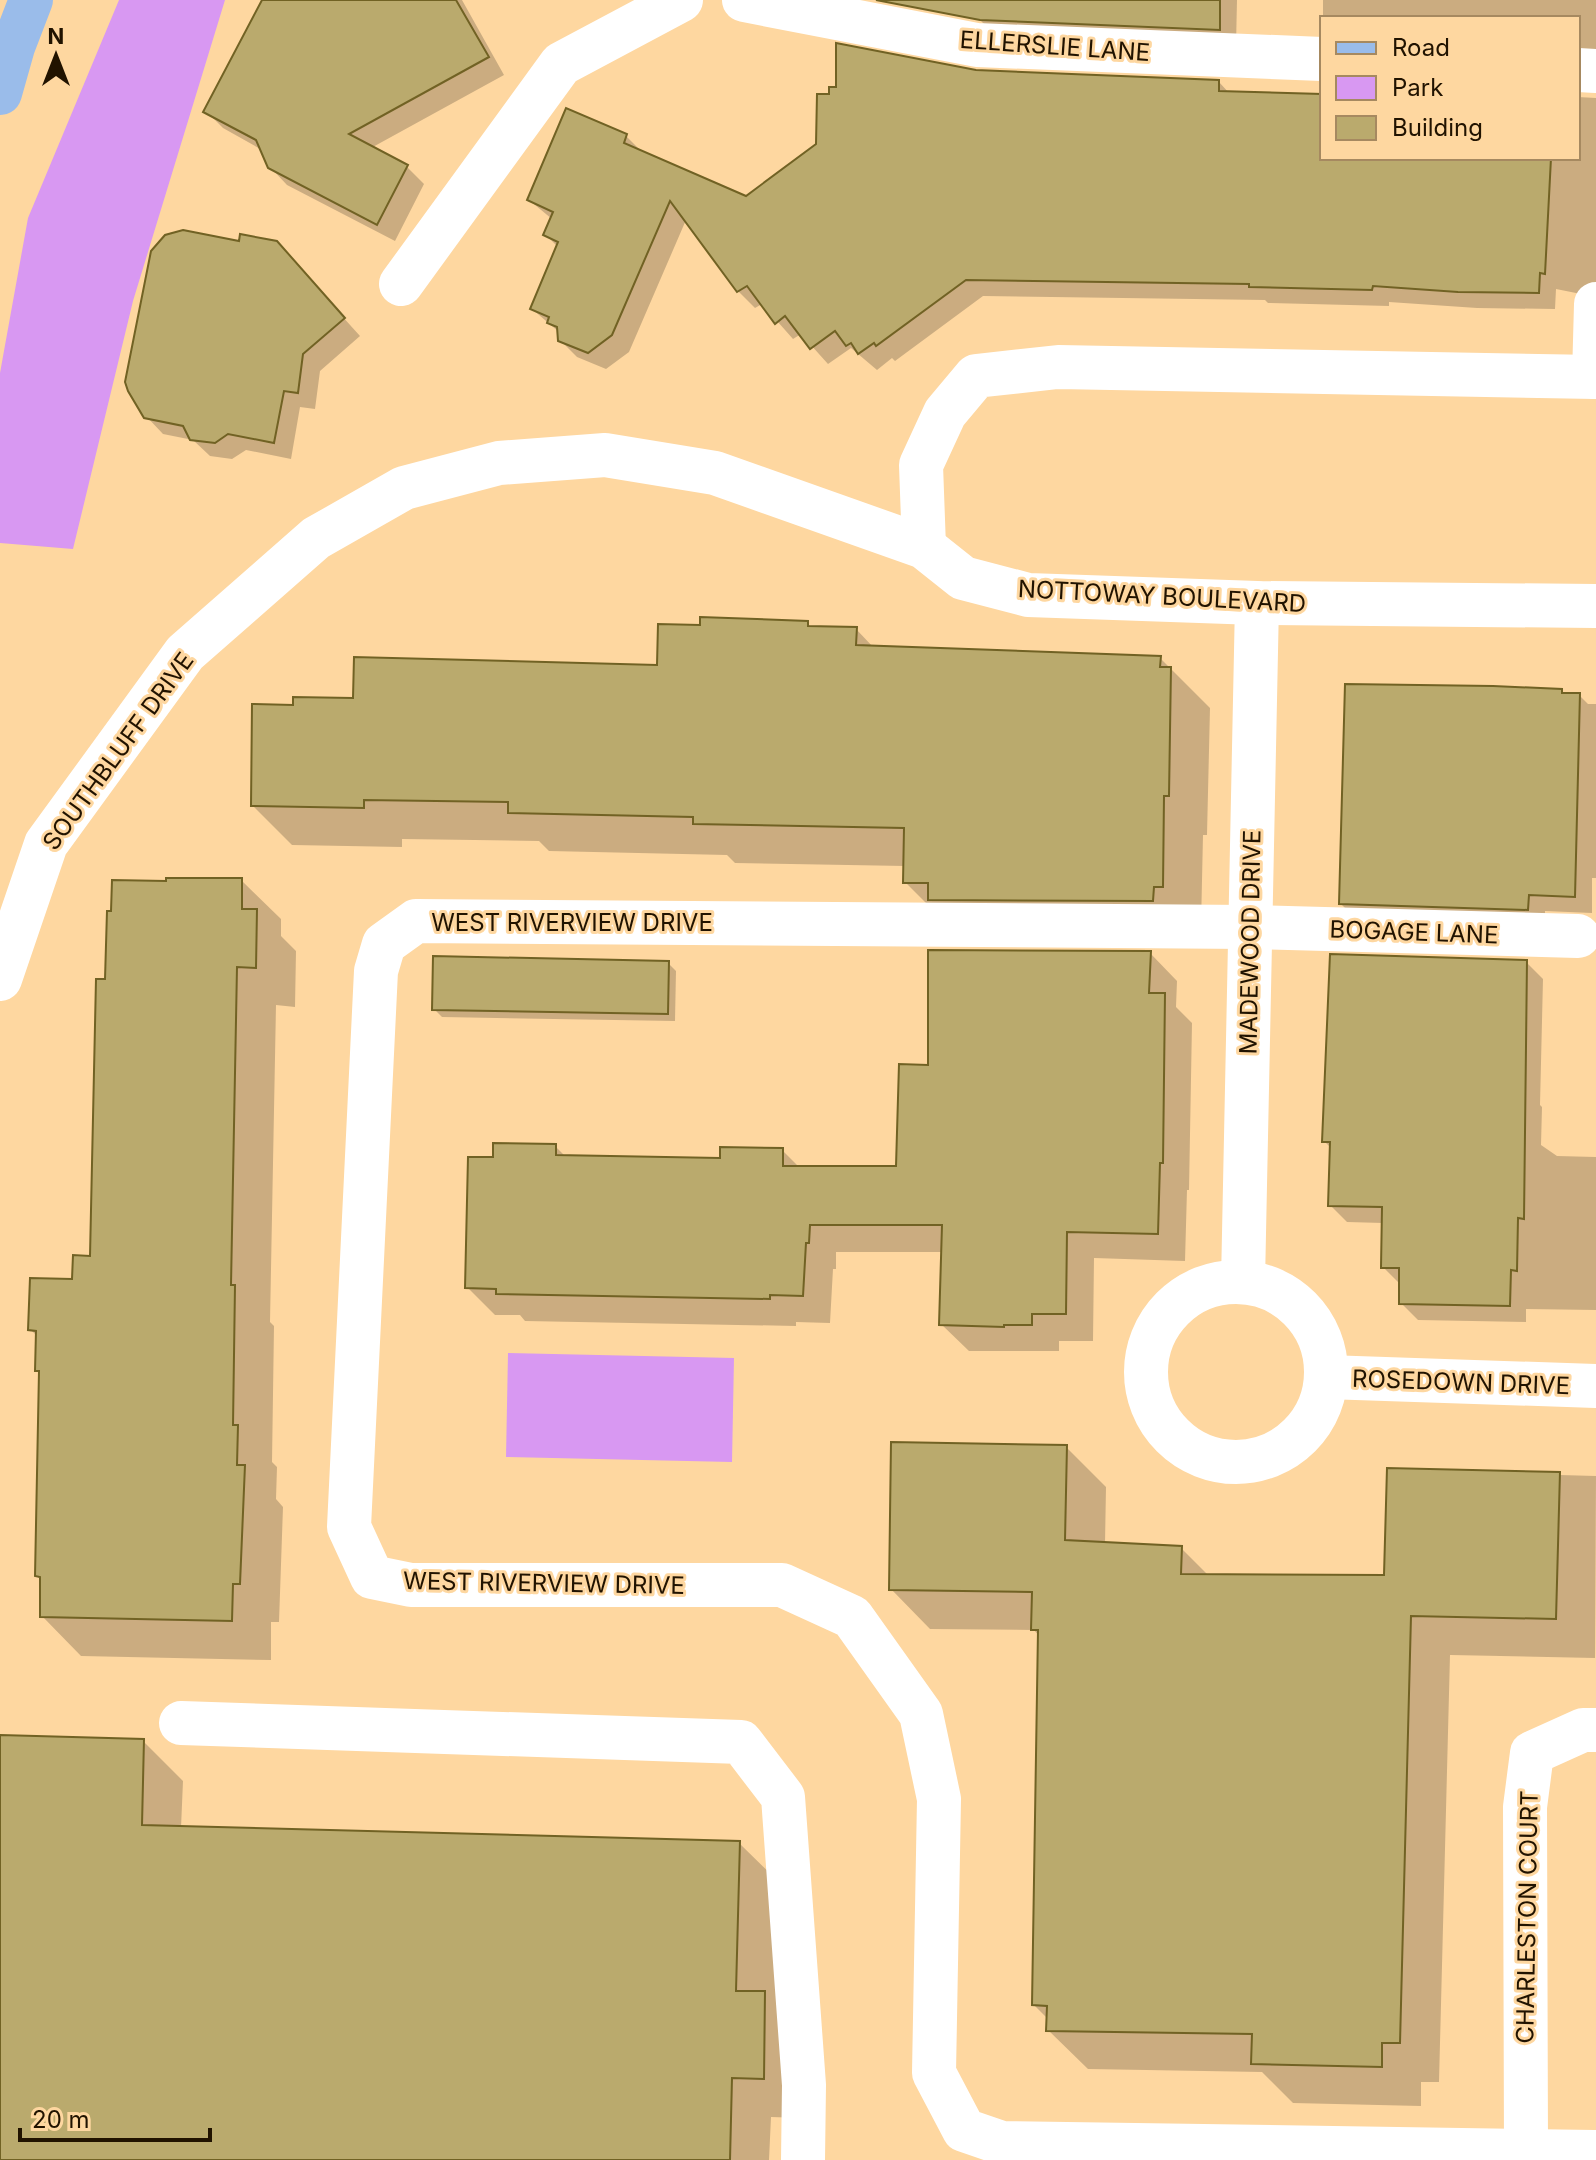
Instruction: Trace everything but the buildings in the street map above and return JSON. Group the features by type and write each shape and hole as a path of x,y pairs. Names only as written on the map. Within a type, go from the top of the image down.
{"main road":[{"path":"0,93 31,0"}],"street":[{"path":"401,284 561,64 681,0"},
{"name":"ELLERSLIE LANE","path":"744,0 977,45 1320,59"},
{"path":"924,547 921,465 945,413 976,376 1058,367 1595,377 1596,304"},
{"name":"SOUTHBLUFF DRIVE","path":"0,979 46,844 185,653 316,538 404,488 499,463 605,455 715,473 924,547"},
{"name":"NOTTOWAY BOULEVARD","path":"924,547 963,578 1028,595 1257,603 1596,606"},
{"name":"MADEWOOD DRIVE","path":"1243,1282 1257,603"},
{"name":"WEST RIVERVIEW DRIVE","path":"1250,927 416,921 384,944 376,971 349,1527 372,1577 411,1585 782,1585 852,1617 921,1714 939,1799 934,2073 964,2130 1002,2143 1596,2152"},
{"name":"BOGAGE LANE","path":"1250,927 1578,936"},
{"path":"1243,1282 1266,1287 1287,1297 1304,1313 1321,1343 1326,1377 1319,1406 1303,1433 1279,1451 1251,1461 1219,1461 1191,1450 1168,1432 1151,1405 1145,1376 1149,1346 1163,1318 1185,1297 1213,1285 1243,1282"},
{"name":"ROSEDOWN DRIVE","path":"1326,1377 1596,1386"},
{"path":"181,1723 741,1742 783,1797 804,2085 803,2160"},
{"name":"CHARLESTON COURT","path":"1526,2151 1525,1807 1532,1753 1583,1730 1596,1730"}],"green space":[{"path":"119,0 225,0 133,301 73,549 0,543 0,373 28,218"},
{"path":"508,1353 734,1358 732,1462 506,1457"}]}
